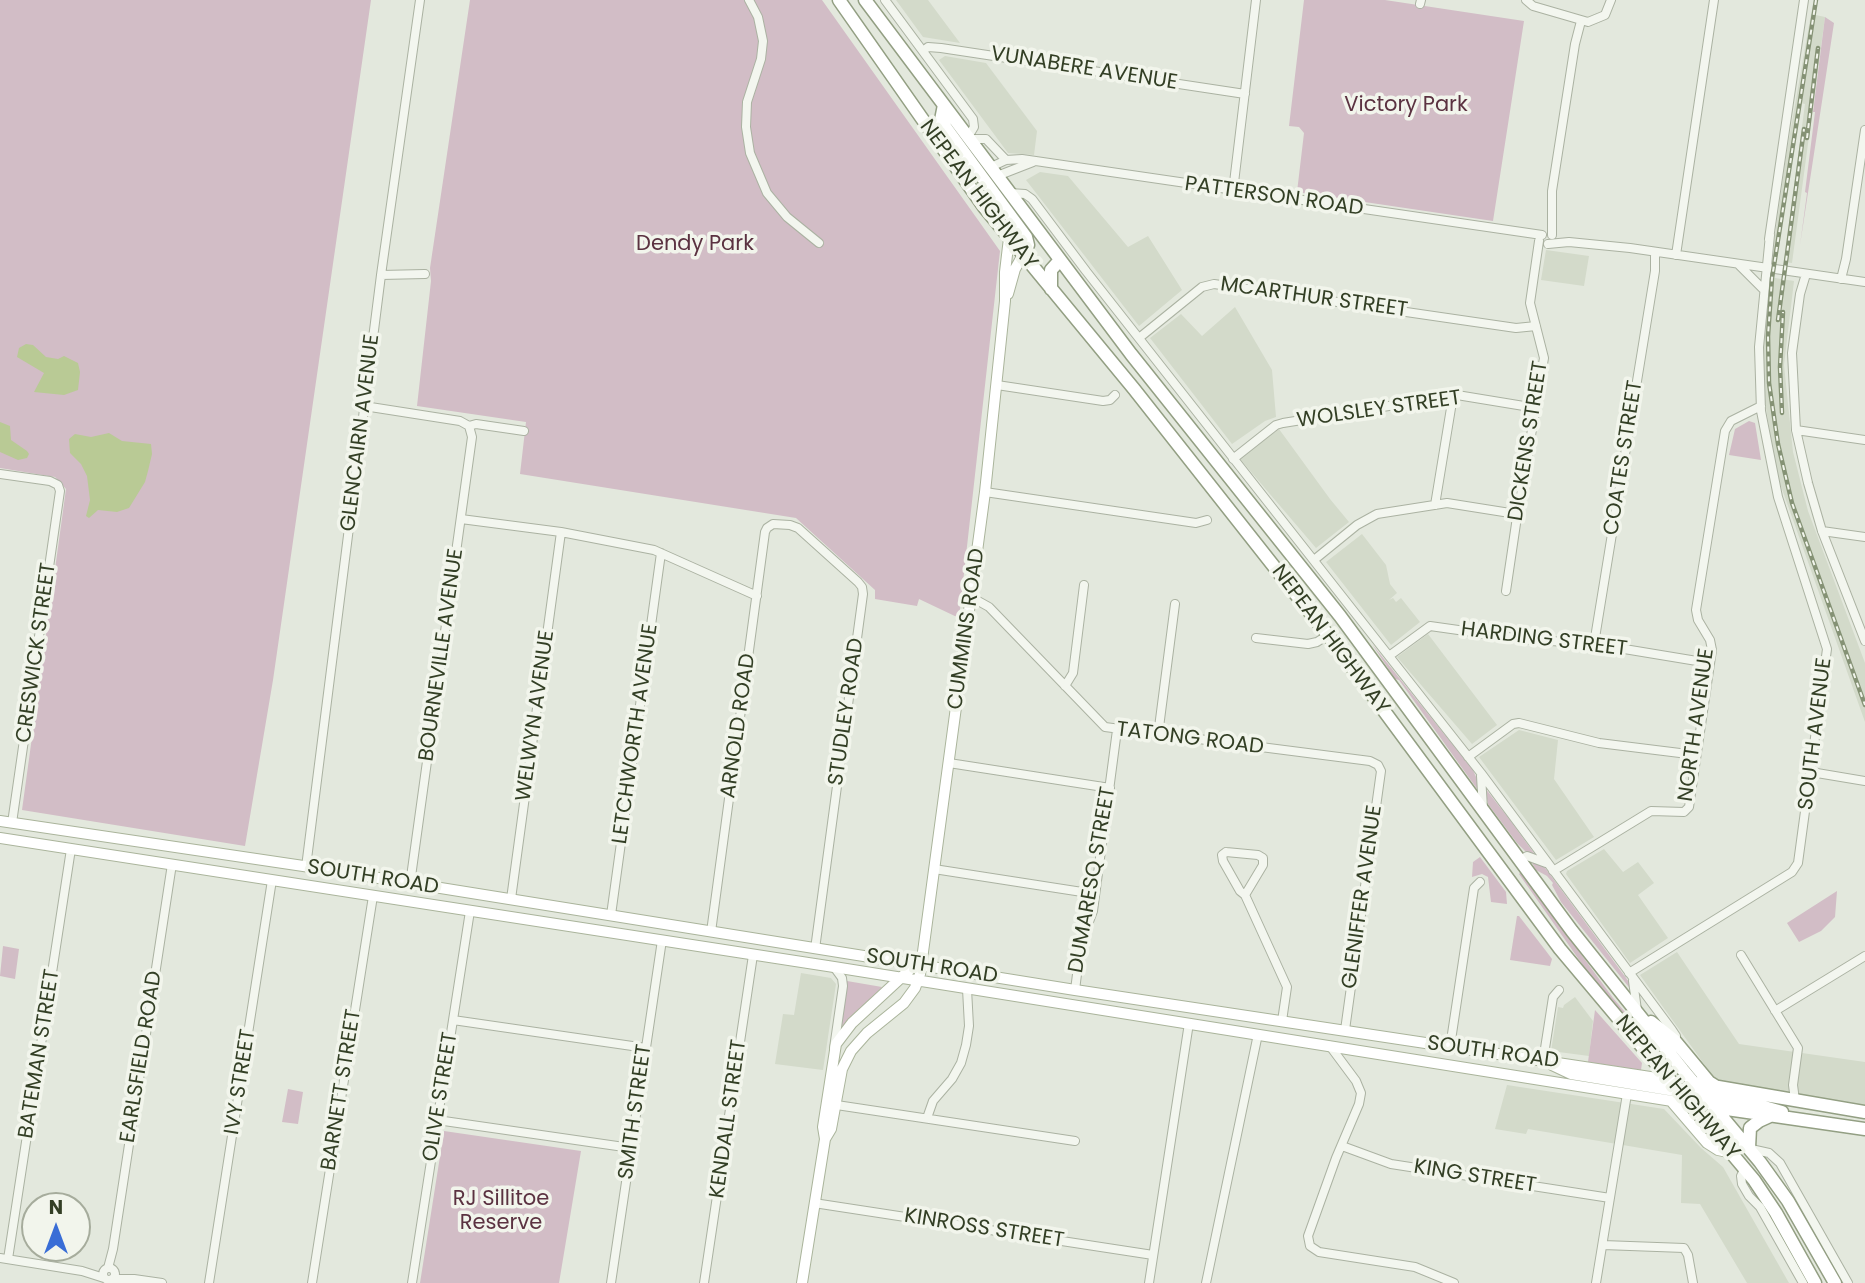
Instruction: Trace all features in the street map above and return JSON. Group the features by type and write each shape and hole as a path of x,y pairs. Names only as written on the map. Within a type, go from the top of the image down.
{"highway":[{"name":"NEPEAN HIGHWAY","path":"839,0 967,184 1134,389 1328,635 1560,949 1670,1080 1676,1096 1691,1104 1745,1168 1776,1213 1815,1283"},
{"name":"NEPEAN HIGHWAY","path":"865,0 968,138 988,175 1010,193 1353,634 1572,931 1750,1148 1788,1201 1811,1242 1844,1283"},
{"path":"944,105 941,120 988,175 1026,237 1028,246 1023,256"},
{"path":"967,184 988,175"},
{"path":"1051,289 1051,270 1060,260"},
{"path":"1222,500 1238,488"},
{"path":"1503,871 1520,860"},
{"path":"1639,1013 1675,1041 1709,1082 1717,1087"},
{"name":"SOUTH ROAD","path":"1670,1080 1865,1113"},
{"path":"1676,1096 1707,1097 1766,1107 1806,1121"},
{"path":"1691,1104 1864,1129"},
{"path":"1750,1148 1749,1132 1752,1125 1770,1116"}],"main road":[{"name":"CUMMINS ROAD","path":"918,981 985,492 1009,238"},
{"name":"CUMMINS ROAD","path":"1005,301 1015,269 1023,256"},
{"name":"SOUTH ROAD","path":"0,821 815,949 920,962 1075,990 1670,1080"},
{"name":"SOUTH ROAD","path":"0,838 834,967 1448,1066 1576,1080 1627,1094 1676,1096"},
{"path":"172,864 174,847"},
{"path":"470,911 474,894"},
{"path":"753,955 756,939"},
{"path":"854,971 856,955"},
{"path":"802,1283 825,1139 831,1129 834,1054 837,1043 845,1030 920,962"},
{"path":"831,1105 851,1051 867,1033 904,1003 918,981"},
{"path":"1189,1023 1192,1007"},
{"path":"1448,1066 1450,1047"},
{"path":"1544,1061 1576,1080 1620,1082 1676,1096 1707,1143 1732,1154"},
{"path":"1620,1082 1627,1094"}],"street":[{"name":"GLENCAIRN AVENUE","path":"306,867 381,275 420,0"},
{"path":"749,0 758,17 763,41 761,59 747,103 746,127 750,153 767,193 787,217 819,243"},
{"path":"885,0 973,119 974,127 968,138 986,139 1006,160"},
{"path":"1233,191 1256,0"},
{"path":"1526,0 1533,6 1591,22 1602,18 1611,0"},
{"path":"1676,255 1714,0"},
{"path":"1761,408 1759,347 1765,268 1804,0"},
{"name":"DICKENS STREET","path":"1506,591 1516,512 1519,508 1544,355 1530,303 1544,241 1579,20"},
{"name":"VUNABERE AVENUE","path":"923,51 928,47 941,48 1245,94"},
{"name":"NEPEAN HIGHWAY","path":"929,59 933,91"},
{"path":"1843,279 1865,130"},
{"name":"PATTERSON ROAD","path":"988,175 1006,160 1020,159 1516,232 1544,241 1658,252 1865,282"},
{"name":"PATTERSON ROAD","path":"988,175 1033,162"},
{"path":"1010,193 1027,194 1032,198 1200,417 1481,773 1675,1033 1675,1041"},
{"name":"COATES STREET","path":"1594,645 1658,252"},
{"path":"1060,260 1086,271"},
{"path":"1740,265 1763,291"},
{"path":"1803,273 1792,353 1796,430 1822,531 1865,641"},
{"path":"381,275 425,274"},
{"name":"MCARTHUR STREET","path":"1139,338 1202,288 1214,284 1507,325 1535,323"},
{"path":"997,385 1105,401 1115,396"},
{"path":"1435,505 1453,396"},
{"name":"WOLSLEY STREET","path":"1233,458 1276,425 1283,423 1453,396 1536,408"},
{"path":"365,406 460,421 469,426 476,424 524,431"},
{"name":"NORTH AVENUE","path":"1553,872 1651,811 1662,809 1680,812 1688,809 1711,643 1698,620 1697,604 1725,432 1728,424 1738,417 1761,408"},
{"name":"SOUTH AVENUE","path":"1631,976 1794,870 1798,863 1827,645 1778,497 1761,408"},
{"name":"NEPEAN HIGHWAY","path":"1200,417 1205,446"},
{"name":"BOURNEVILLE AVENUE","path":"410,884 472,437 469,426"},
{"path":"1796,430 1865,440"},
{"name":"CRESWICK STREET","path":"0,474 50,481 58,485 60,495 12,823"},
{"path":"1238,488 1256,488"},
{"path":"985,492 1196,523 1207,520"},
{"path":"1314,560 1372,515 1450,503 1516,512"},
{"path":"461,519 561,532 661,553 757,596"},
{"name":"ARNOLD ROAD","path":"711,932 765,532 773,524"},
{"name":"STUDLEY ROAD","path":"773,524 793,525 798,528 860,584 863,592 815,949"},
{"path":"1822,531 1865,537"},
{"name":"WELWYN AVENUE","path":"510,899 561,532"},
{"name":"LETCHWORTH AVENUE","path":"611,915 661,553"},
{"path":"1324,573 1325,598"},
{"path":"1065,686 1073,673 1084,585"},
{"name":"TATONG ROAD","path":"971,597 989,607 1108,729 1370,761 1378,765"},
{"path":"1158,735 1175,604"},
{"name":"HARDING STREET","path":"1389,656 1430,626 1522,639 1594,645 1709,663"},
{"path":"1353,634 1380,645"},
{"path":"1256,638 1308,644 1328,635"},
{"path":"1468,757 1513,724 1519,723 1599,743 1696,758"},
{"name":"DUMARESQ STREET","path":"1075,990 1081,943 1092,916 1117,730"},
{"path":"949,763 1110,788"},
{"name":"GLENIFFER AVENUE","path":"1345,1030 1381,771 1378,765"},
{"path":"1811,772 1865,780"},
{"path":"1481,773 1483,810"},
{"name":"BATEMAN STREET","path":"4,1259 71,849"},
{"path":"1244,895 1263,864 1263,859 1258,855 1224,852 1223,861 1244,895 1287,988 1282,1021"},
{"path":"1520,860 1527,856 1547,863"},
{"name":"EARLSFIELD ROAD","path":"109,1276 172,864"},
{"path":"934,869 1095,894"},
{"name":"IVY STREET","path":"209,1283 272,880"},
{"path":"1450,1047 1474,888 1480,881"},
{"name":"BARNETT STREET","path":"312,1283 373,896"},
{"name":"OLIVE STREET","path":"412,1283 470,911"},
{"name":"SMITH STREET","path":"611,1283 662,940"},
{"name":"KENDALL STREET","path":"704,1283 753,955"},
{"path":"1741,955 1799,1054 1793,1085 1795,1100"},
{"path":"1775,1010 1865,956"},
{"path":"834,967 842,978 843,988 834,1054"},
{"path":"1631,976 1639,1013"},
{"path":"927,1118 933,1101 952,1079 961,1063 967,1045 967,989"},
{"path":"1544,1061 1553,997 1559,990"},
{"path":"453,1020 646,1048"},
{"path":"1149,1283 1189,1023"},
{"path":"1206,1283 1258,1034"},
{"path":"1329,1046 1361,1091 1359,1104 1308,1236 1310,1247 1319,1252 1415,1268 1454,1283"},
{"path":"1596,1283 1627,1094"},
{"path":"831,1105 1075,1141"},
{"path":"1864,1129 1865,1113"},
{"path":"437,1120 631,1148"},
{"name":"KING STREET","path":"1342,1146 1391,1164 1610,1198"},
{"path":"1750,1148 1769,1153 1780,1163 1827,1244 1844,1283"},
{"path":"1745,1168 1741,1176 1742,1184 1760,1207 1803,1283"},
{"name":"KINROSS STREET","path":"814,1203 1153,1255"},
{"path":"1811,1242 1827,1244"},
{"path":"1603,1245 1679,1247 1686,1250 1693,1283"},
{"path":"4,1259 162,1283"}],"shaded area":[{"path":"896,0 928,0 960,43 923,37"},
{"path":"1811,14 1825,17 1792,263 1784,262 1805,104 1800,103 1776,261 1772,260 1772,257 1786,156"},
{"path":"945,56 986,63 1037,131 1034,155 1008,153 939,60"},
{"path":"1040,172 1068,176 1128,247 1148,236 1182,290 1139,326 1026,180"},
{"path":"1546,250 1589,256 1584,286 1541,280"},
{"path":"1769,277 1794,281 1784,365 1793,452 1808,511 1865,663 1865,722 1777,475 1765,402 1763,368"},
{"path":"1235,307 1272,370 1276,417 1265,421 1232,444 1150,338 1181,314 1202,336"},
{"path":"26,344 33,345 46,357 58,359 64,356 78,363 78,390 64,395 34,392 44,373 17,357 19,348"},
{"path":"0,422 10,426 11,440 27,451 27,458 18,460 0,452"},
{"path":"1279,429 1349,522 1316,548 1240,459"},
{"path":"109,433 122,441 151,444 148,471 145,482 129,508 117,512 98,510 89,518 86,516 90,500 87,476 81,464 70,453 69,439 75,434 91,437"},
{"path":"1362,534 1386,565 1390,584 1397,593 1389,600 1393,598 1396,602 1401,598 1420,622 1391,645 1326,562"},
{"path":"1428,634 1497,725 1472,744 1397,657"},
{"path":"1519,730 1558,740 1554,779 1594,837 1556,860 1479,757"},
{"path":"1604,849 1623,872 1638,862 1654,883 1638,895 1668,938 1630,963 1566,874"},
{"path":"1677,952 1739,1044 1865,1062 1865,1106 1717,1082 1640,975"},
{"path":"801,973 831,978 836,984 823,1070 775,1064 783,1014 794,1015"},
{"path":"1575,997 1593,1021 1589,1056 1551,1051 1558,1007 1563,1008"},
{"path":"1507,1085 1664,1109 1723,1167 1789,1283 1747,1283 1700,1204 1681,1203 1682,1155 1528,1129 1526,1134 1495,1129"}],"green space":[{"path":"0,0 371,0 273,680 245,846 22,810 66,489 55,477 0,468"},
{"name":"Dendy Park","path":"470,0 822,0 1000,251 959,618 919,599 917,606 875,599 875,590 796,518 520,474 526,422 417,406 431,281 430,268"},
{"name":"Victory Park","path":"1304,0 1385,0 1524,21 1493,221 1297,192 1304,133 1299,127 1289,126"},
{"path":"1825,17 1834,23 1800,245 1813,112"},
{"path":"1749,421 1755,423 1761,460 1729,455 1735,429"},
{"path":"1372,644 1473,770 1480,793 1399,680 1395,679"},
{"path":"1485,788 1536,856 1517,843 1488,804"},
{"path":"1480,857 1506,892 1507,904 1491,902 1488,877 1482,874 1472,877 1473,862"},
{"path":"1531,861 1546,869 1629,982 1632,991 1561,902 1553,883 1536,870"},
{"path":"1521,872 1613,998 1670,1065 1589,974 1519,874"},
{"path":"1837,891 1835,917 1821,931 1799,942 1787,923"},
{"path":"1517,916 1552,959 1550,966 1510,960"},
{"path":"3,946 19,949 15,979 0,976"},
{"path":"847,981 882,987 840,1030"},
{"path":"1595,1010 1642,1063 1641,1070 1588,1062"},
{"path":"288,1089 303,1092 298,1124 282,1122"},
{"name":"RJ Sillitoe Reserve","path":"444,1131 581,1151 559,1283 420,1283"}],"railway":[{"path":"1816,0 1772,278 1768,336 1769,383 1778,444 1792,503 1865,705"},
{"path":"1807,138 1818,48"},
{"path":"1778,320 1804,129"},
{"path":"1782,413 1780,367 1783,312"}]}
